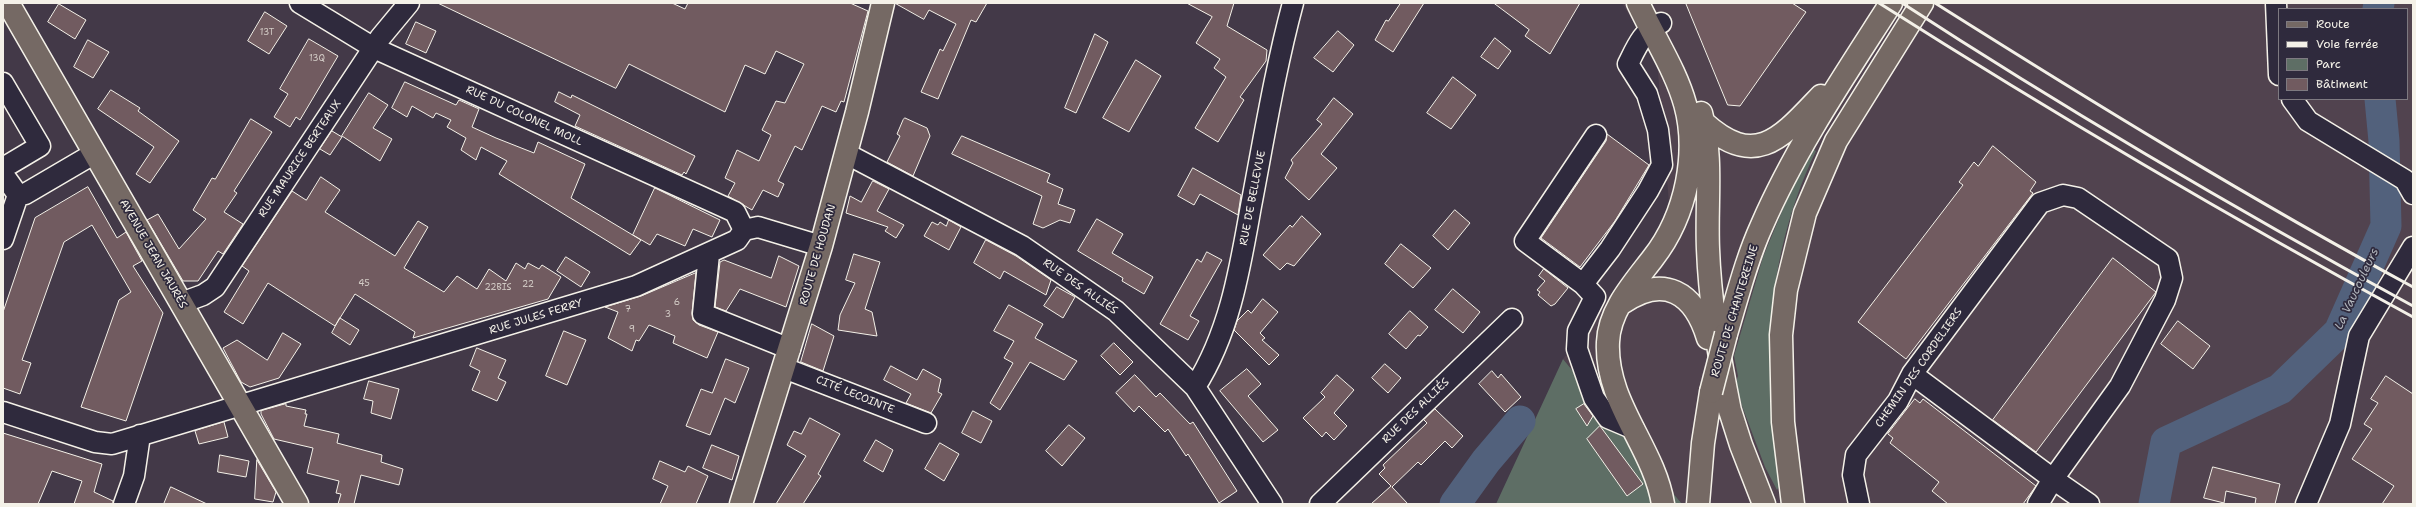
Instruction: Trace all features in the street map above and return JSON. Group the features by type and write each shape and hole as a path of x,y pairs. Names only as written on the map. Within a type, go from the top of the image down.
{"main road":[{"name":"AVENUE JEAN JAURÈS","path":"8,3 297,504"},
{"name":"ROUTE DE HOUDAN","path":"741,504 821,246 847,154 883,3"},
{"path":"1638,3 1690,79 1704,123 1709,160 1707,221 1711,294 1715,338 1730,411"},
{"path":"1645,3 1674,72 1688,111 1691,133 1691,153 1680,212 1672,231 1628,290 1610,324 1608,342 1609,365 1618,397 1659,484 1663,504"},
{"name":"ROUTE DE CHANTEREINE","path":"1698,504 1703,443 1711,392 1744,274 1761,226 1808,135 1891,3"},
{"path":"1793,504 1783,422 1781,335 1786,290 1805,213 1836,141 1922,3"},
{"path":"1704,123 1720,137 1738,145 1756,146 1770,142 1787,132 1852,63"},
{"path":"1622,303 1641,292 1660,289 1677,293 1691,302 1702,320 1730,411 1764,504"}],"street":[{"name":"RUE DU COLONEL MOLL","path":"300,3 374,48 734,212 744,230"},
{"name":"RUE MAURICE BERTEAUX","path":"181,303 202,296 214,287 374,48 409,3"},
{"name":"RUE DE BELLEVUE","path":"1195,387 1208,366 1227,319 1239,273 1280,52 1293,3"},
{"path":"2276,3 2278,51"},
{"path":"1634,430 1608,418 1594,398 1577,349 1578,331 1589,291 1619,236 1648,191 1662,165 1658,130 1647,94 1628,64 1636,47 1655,26"},
{"path":"3,83 40,146 3,168"},
{"path":"2293,100 2308,121 2372,159 2411,189"},
{"path":"1596,135 1525,241 1589,291 1612,296 1622,303"},
{"path":"18,195 25,194 95,153"},
{"name":"RUE DES ALLIÉS","path":"847,154 1022,246 1116,311 1195,387 1272,504"},
{"path":"3,174 18,195"},
{"path":"3,239 18,195"},
{"name":"CHEMIN DES CORDELIERS","path":"1859,504 1853,475 1856,455 1898,401 1912,374 2040,203 2063,195 2078,198 2168,259 2172,278 2165,300 2120,386 2053,479"},
{"path":"744,230 758,227 821,246"},
{"name":"RUE JULES FERRY","path":"3,412 95,442 112,444 636,286 737,240 744,230"},
{"path":"2306,504 2340,424 2359,336 2413,246"},
{"name":"CITÉ LECOINTE","path":"708,254 703,314 787,358 926,423"},
{"name":"RUE DES ALLIÉS","path":"1320,504 1512,319"},
{"path":"1912,374 2089,504"},
{"path":"124,504 134,476 140,435"},
{"path":"2038,504 2053,479"}],"shaded area":[{"path":"1622,3 2413,3 2413,504 1682,504 1563,359 1670,215 1657,61"}],"green space":[{"path":"1811,148 1816,151 1805,174 1788,224 1773,303 1770,371 1773,420 1780,485 1777,490 1765,467 1742,406 1736,382 1738,376 1734,356 1763,257 1797,175"},
{"path":"1563,359 1682,504 1496,504"}],"building":[{"path":"438,3 672,3 685,9 688,3 850,3 868,11 844,102 841,101 836,112 822,106 802,150 795,146 778,181 784,184 778,197 763,190 752,210 728,196 735,183 725,178 737,150 759,161 771,135 762,130 776,101 785,103 804,64 776,51 765,74 745,65 725,112 629,64 616,88"},
{"path":"895,3 987,3 976,22 971,20 938,99 921,92 940,49 943,51 956,24 929,10 924,19"},
{"path":"1187,3 1234,3 1227,26 1267,50 1266,61 1240,97 1244,100 1218,142 1195,128 1226,77 1214,68 1220,59 1196,43 1212,17"},
{"path":"1401,3 1424,3 1393,52 1375,40 1386,20 1388,21"},
{"path":"1494,3 1580,3 1550,54 1525,36 1529,30"},
{"path":"1686,3 1792,3 1806,12 1740,106 1728,105"},
{"path":"59,4 86,20 75,39 48,22"},
{"path":"265,12 287,26 269,54 248,41"},
{"path":"416,22 436,31 426,53 406,44"},
{"path":"1338,31 1354,45 1333,72 1314,58"},
{"path":"1095,34 1108,42 1076,113 1065,108"},
{"path":"1495,38 1511,51 1498,69 1481,57"},
{"path":"309,39 338,56 300,120 296,117 290,127 274,117 288,94 280,89"},
{"path":"88,40 109,52 93,78 74,67"},
{"path":"1136,60 1161,76 1129,132 1103,118"},
{"path":"1453,77 1476,95 1451,129 1427,113"},
{"path":"405,82 456,105 459,100 479,109 472,127 496,138 534,153 538,142 585,164 571,198 641,240 630,255 499,174 507,161 481,147 476,160 461,150 466,138 447,127 451,120 436,113 433,118 412,106 407,117 392,108"},
{"path":"111,90 140,108 138,111 179,141 150,183 136,174 154,147 98,109"},
{"path":"559,92 571,98 572,95 695,156 686,174 684,172 682,175 575,126 580,115 555,102"},
{"path":"369,93 388,105 373,128 392,139 380,161 342,136"},
{"path":"1334,98 1353,114 1321,154 1337,168 1309,200 1285,178 1293,163 1291,160 1322,124 1317,120"},
{"path":"905,118 927,128 930,136 913,176 887,162 900,136 897,134"},
{"path":"251,119 272,132 234,191 237,193 224,212 243,224 223,254 218,251 198,281 183,281 147,220 158,214 179,249 206,219 193,210 212,178 215,179"},
{"path":"332,131 342,137 330,155 320,149"},
{"path":"1607,134 1649,165 1615,221 1580,267 1541,238 1606,141"},
{"path":"962,136 1050,174 1047,182 1063,189 1058,204 1075,210 1070,223 1060,220 1043,228 1033,224 1042,196 952,154"},
{"path":"1993,146 2036,182 2030,191 2033,193 1906,359 1858,322 1963,185 1959,182 1974,162 1978,166"},
{"path":"1193,168 1241,195 1238,215 1200,194 1194,205 1178,196"},
{"path":"321,177 340,190 325,212 395,256 418,221 428,227 404,268 444,292 457,276 477,289 489,269 506,281 516,263 525,269 528,263 539,269 542,265 561,277 548,299 413,338 415,332 355,294 335,326 268,283 243,324 224,312 249,271 242,266 292,191 306,200"},
{"path":"873,181 889,189 877,211 904,225 896,238 885,231 888,227 846,213 850,196 861,202"},
{"path":"88,187 117,238 126,232 142,261 133,266 163,313 126,421 81,407 119,300 131,292 92,225 64,242 22,360 31,363 20,394 3,388 3,312 35,218"},
{"path":"655,188 720,220 712,237 693,229 685,246 657,234 650,245 633,235"},
{"path":"1455,210 1470,223 1448,250 1433,236"},
{"path":"1302,216 1321,234 1294,266 1287,263 1280,270 1263,255 1290,225 1292,227"},
{"path":"1097,219 1123,234 1112,253 1153,277 1144,294 1122,281 1123,278 1078,251"},
{"path":"949,220 961,227 949,250 924,236 932,222 938,225 940,222 946,226"},
{"path":"986,240 1016,256 1051,280 1046,295 1004,271 1000,279 974,263"},
{"path":"1401,244 1431,268 1413,288 1385,264"},
{"path":"1207,252 1222,260 1190,316 1199,321 1188,340 1160,324 1197,259 1201,262"},
{"path":"854,254 880,262 865,309 872,312 877,336 838,330 840,315 855,283 846,280"},
{"path":"779,256 799,266 786,307 740,289 726,311 715,307 720,262 724,260 771,278"},
{"path":"566,257 590,272 581,287 557,271"},
{"path":"2113,258 2156,292 2036,452 1993,420"},
{"path":"1544,269 1568,288 1555,304 1551,306 1538,295 1540,292 1537,290 1545,281 1539,276"},
{"path":"696,273 692,313 693,320 699,325 718,332 707,358 673,343 675,336 649,325 639,341 636,340 632,351 608,338 618,312 605,307 641,296"},
{"path":"1057,287 1075,297 1063,318 1044,306"},
{"path":"1453,289 1480,312 1463,333 1435,310"},
{"path":"1263,299 1278,312 1260,333 1265,338 1262,340 1279,355 1269,365 1234,330 1237,321 1248,310 1251,313"},
{"path":"1009,305 1043,324 1035,338 1077,361 1064,380 1030,362 1000,410 990,403 1013,363 1004,358 1014,341 994,331"},
{"path":"1410,311 1428,327 1420,336 1418,335 1406,349 1389,334"},
{"path":"340,318 359,330 350,345 332,333"},
{"path":"2178,321 2210,346 2193,369 2161,344"},
{"path":"812,324 834,336 823,371 801,362"},
{"path":"564,331 586,340 567,385 546,376"},
{"path":"283,333 301,344 279,378 250,387 241,382 223,348 237,340 267,360"},
{"path":"1114,343 1133,362 1120,375 1101,356"},
{"path":"477,348 506,360 498,378 506,382 497,401 472,390 480,371 470,366"},
{"path":"726,359 749,368 735,403 725,398 710,435 686,426 701,389 712,393"},
{"path":"1385,364 1401,378 1388,393 1372,378"},
{"path":"891,366 917,380 923,369 941,379 938,392 942,394 931,413 906,403 911,394 884,380"},
{"path":"1247,369 1261,384 1248,396 1278,430 1263,442 1220,391"},
{"path":"1492,371 1498,378 1501,374 1521,397 1505,412 1479,384"},
{"path":"1135,375 1156,397 1160,393 1190,424 1193,422 1237,491 1219,503 1188,454 1186,456 1168,429 1165,432 1139,406 1134,412 1116,393"},
{"path":"1337,375 1354,390 1334,413 1347,426 1334,440 1326,432 1322,437 1303,418 1325,397 1321,393"},
{"path":"2386,376 2413,394 2413,504 2382,504 2394,486 2352,459 2372,429 2364,424 2378,403 2371,399"},
{"path":"369,381 399,389 391,419 371,413 373,401 364,399"},
{"path":"1915,399 1920,403 1923,399 2036,486 2023,504 1948,504 1932,491 1939,482 1890,443 1893,438 1888,434"},
{"path":"286,404 286,406 306,410 305,414 307,414 304,426 339,434 337,443 382,455 381,462 403,469 399,485 361,475 354,504 338,504 341,494 336,493 339,481 307,473 313,448 274,439 261,414 261,411"},
{"path":"1584,404 1593,416 1587,426 1576,409"},
{"path":"1435,409 1463,436 1452,448 1445,441 1421,465 1418,462 1392,487 1408,504 1371,504 1391,486 1379,474 1385,468 1383,465 1427,423 1424,420"},
{"path":"973,411 992,421 981,443 962,433"},
{"path":"810,418 840,434 818,474 821,476 803,504 776,504 806,456 787,445 794,431 801,434"},
{"path":"224,422 228,437 199,444 195,431"},
{"path":"1069,425 1085,438 1062,466 1046,451"},
{"path":"1600,426 1643,484 1627,496 1587,439"},
{"path":"3,433 102,464 94,492 113,501 113,504 74,504 82,481 52,471 38,504 3,504"},
{"path":"876,440 893,450 883,472 864,461"},
{"path":"940,443 959,454 944,481 925,469"},
{"path":"712,445 739,456 732,480 703,468"},
{"path":"220,455 249,461 246,477 218,472"},
{"path":"257,460 276,492 273,502 255,499"},
{"path":"660,461 685,472 688,466 708,476 696,504 660,504 668,486 653,479"},
{"path":"2213,467 2280,484 2275,504 2255,504 2256,498 2226,491 2224,503 2204,498"},
{"path":"171,487 207,504 164,504"}],"waterway":[{"name":"La Vaucouleurs","path":"2378,8 2379,3"},
{"name":"La Vaucouleurs","path":"2154,504 2166,442 2280,389 2339,332 2386,226 2384,141 2380,100"},
{"name":"La Vaucouleurs","path":"1455,504 1486,461 1520,421"}],"railway":[{"path":"1879,3 2011,85 2143,164 2277,242 2413,317"},
{"path":"1902,3 2027,83 2154,159 2283,234 2413,306"},
{"path":"1935,3 2053,77 2232,185 2413,287"}]}
